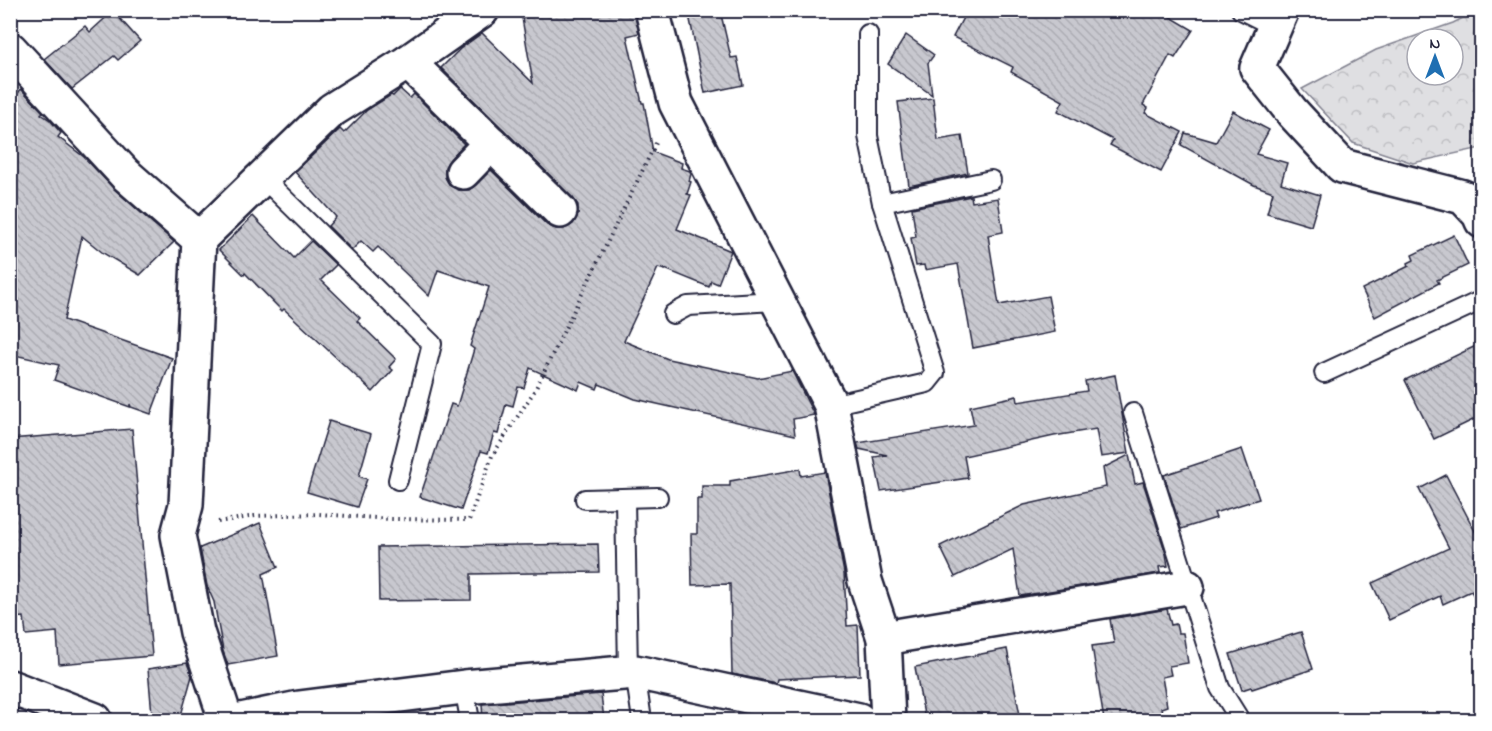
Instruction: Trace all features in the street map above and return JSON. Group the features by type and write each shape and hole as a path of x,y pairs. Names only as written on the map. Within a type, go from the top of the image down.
{"street":[{"path":"226,720 197,632 178,535 186,505 199,239 332,110 408,62 482,10"},
{"path":"652,10 676,103 831,405 865,581 884,638 888,720"},
{"path":"1278,19 1257,68 1292,112 1342,166 1463,197 1479,214 1482,221"},
{"path":"10,50 125,174 199,239"},
{"path":"408,62 560,211"},
{"path":"463,172 491,143"},
{"path":"884,638 1187,587"},
{"path":"241,720 300,714 464,687 631,672 859,720"},
{"path":"10,687 94,720"}],"lane":[{"path":"1241,10 1278,19"},
{"path":"831,405 927,383 935,373 882,203 868,136 868,34"},
{"path":"262,177 432,344 399,480"},
{"path":"882,203 991,180"},
{"path":"1324,373 1482,300"},
{"path":"673,314 688,306 777,301"},
{"path":"1133,412 1220,688 1240,720"},
{"path":"585,499 658,497"},
{"path":"625,498 631,672 642,720"},
{"path":"464,687 470,720"}],"path":[{"path":"178,535 196,525 255,516 319,514 390,519 469,520 492,456 535,390 676,103"}],"green space":[{"path":"1477,11 1482,11 1481,148 1413,163 1353,143 1302,89 1376,50 1405,40 1405,87 1465,87 1465,27 1442,27"}],"building":[{"path":"529,10 634,10 639,33 627,36 642,103 644,103 653,152 682,163 681,168 690,171 691,174 687,194 691,195 677,229 731,251 718,284 711,281 709,287 658,268 624,341 668,359 758,378 792,371 814,415 793,419 795,435 635,399 599,384 597,389 581,382 578,390 530,368 524,388 518,387 513,406 506,404 498,434 494,433 488,453 481,451 461,510 420,497 451,404 457,406 474,349 470,346 489,287 438,270 429,296 378,247 373,252 361,241 352,250 328,226 336,217 295,172 340,129 344,133 367,110 391,95 393,96 400,89 410,98 414,94 464,144 445,167 445,177 450,186 459,190 469,190 491,170 547,225 556,229 564,229 573,224 578,215 578,205 573,198 441,68 460,49 482,33 533,83 522,18 530,17"},
{"path":"688,10 720,10 731,58 737,57 743,85 705,93"},
{"path":"967,10 1159,10 1193,30 1175,58 1170,55 1143,105 1148,108 1145,113 1182,132 1161,172 1110,145 1113,140 1058,111 1063,101 1011,72 1013,67 953,37"},
{"path":"113,11 140,41 118,60 114,56 72,89 44,59 85,26 90,32"},
{"path":"906,35 934,55 928,63 932,95 888,64"},
{"path":"21,89 43,112 41,114 50,120 61,133 58,137 84,157 113,188 174,242 140,275 103,253 82,236 64,320 172,358 151,414 131,407 130,404 130,407 54,380 59,365 10,354 10,91 16,96"},
{"path":"933,98 938,140 962,136 968,173 909,186 898,102"},
{"path":"1233,111 1269,130 1256,154 1287,163 1281,183 1320,195 1311,226 1267,213 1273,192 1254,185 1181,145 1185,133 1216,142"},
{"path":"971,196 972,202 998,198 1003,232 988,235 999,305 1048,296 1055,332 973,348 958,264 925,270 924,265 916,266 911,238 916,237 912,208"},
{"path":"253,216 294,258 311,241 336,265 321,280 360,318 357,321 396,359 389,367 393,370 373,392 284,309 282,311 219,250"},
{"path":"1454,235 1468,265 1437,280 1439,283 1375,317 1362,289 1409,266 1408,263 1414,260 1412,255"},
{"path":"1482,343 1481,416 1434,439 1405,380"},
{"path":"1115,375 1129,453 1101,457 1096,429 964,456 968,478 881,491 874,457 887,455 859,449 857,443 974,425 970,406 1017,396 1018,402 1087,391 1085,381"},
{"path":"329,421 371,434 359,476 367,479 357,507 307,492"},
{"path":"132,429 152,656 59,664 57,632 26,635 24,617 10,618 10,439"},
{"path":"1242,449 1259,499 1214,513 1216,518 1181,529 1164,475"},
{"path":"1129,455 1135,484 1143,482 1166,554 1168,566 1159,567 1160,573 1020,596 1013,549 955,577 940,546 1024,505 1106,487 1103,468"},
{"path":"800,469 801,476 825,472 844,573 847,626 858,625 860,675 777,679 776,683 732,674 730,584 692,585 691,534 697,534 697,499 702,499 702,486 730,486 730,481"},
{"path":"1446,475 1477,535 1482,532 1482,611 1471,591 1443,604 1440,596 1389,620 1372,583 1449,548 1419,489"},
{"path":"260,523 278,567 263,574 278,656 228,665 223,651 214,602 207,586 200,548"},
{"path":"598,544 599,572 471,574 471,600 379,601 378,547"},
{"path":"1167,609 1171,625 1176,624 1178,633 1183,633 1188,663 1169,666 1171,675 1162,677 1167,706 1161,708 1163,716 1137,720 1104,720 1092,646 1114,643 1110,619"},
{"path":"1301,632 1313,669 1252,689 1251,687 1242,690 1230,654"},
{"path":"1007,649 1021,720 925,720 915,667"},
{"path":"187,663 192,676 180,719 152,714 148,669"},
{"path":"601,694 604,720 483,720 482,704"}]}
